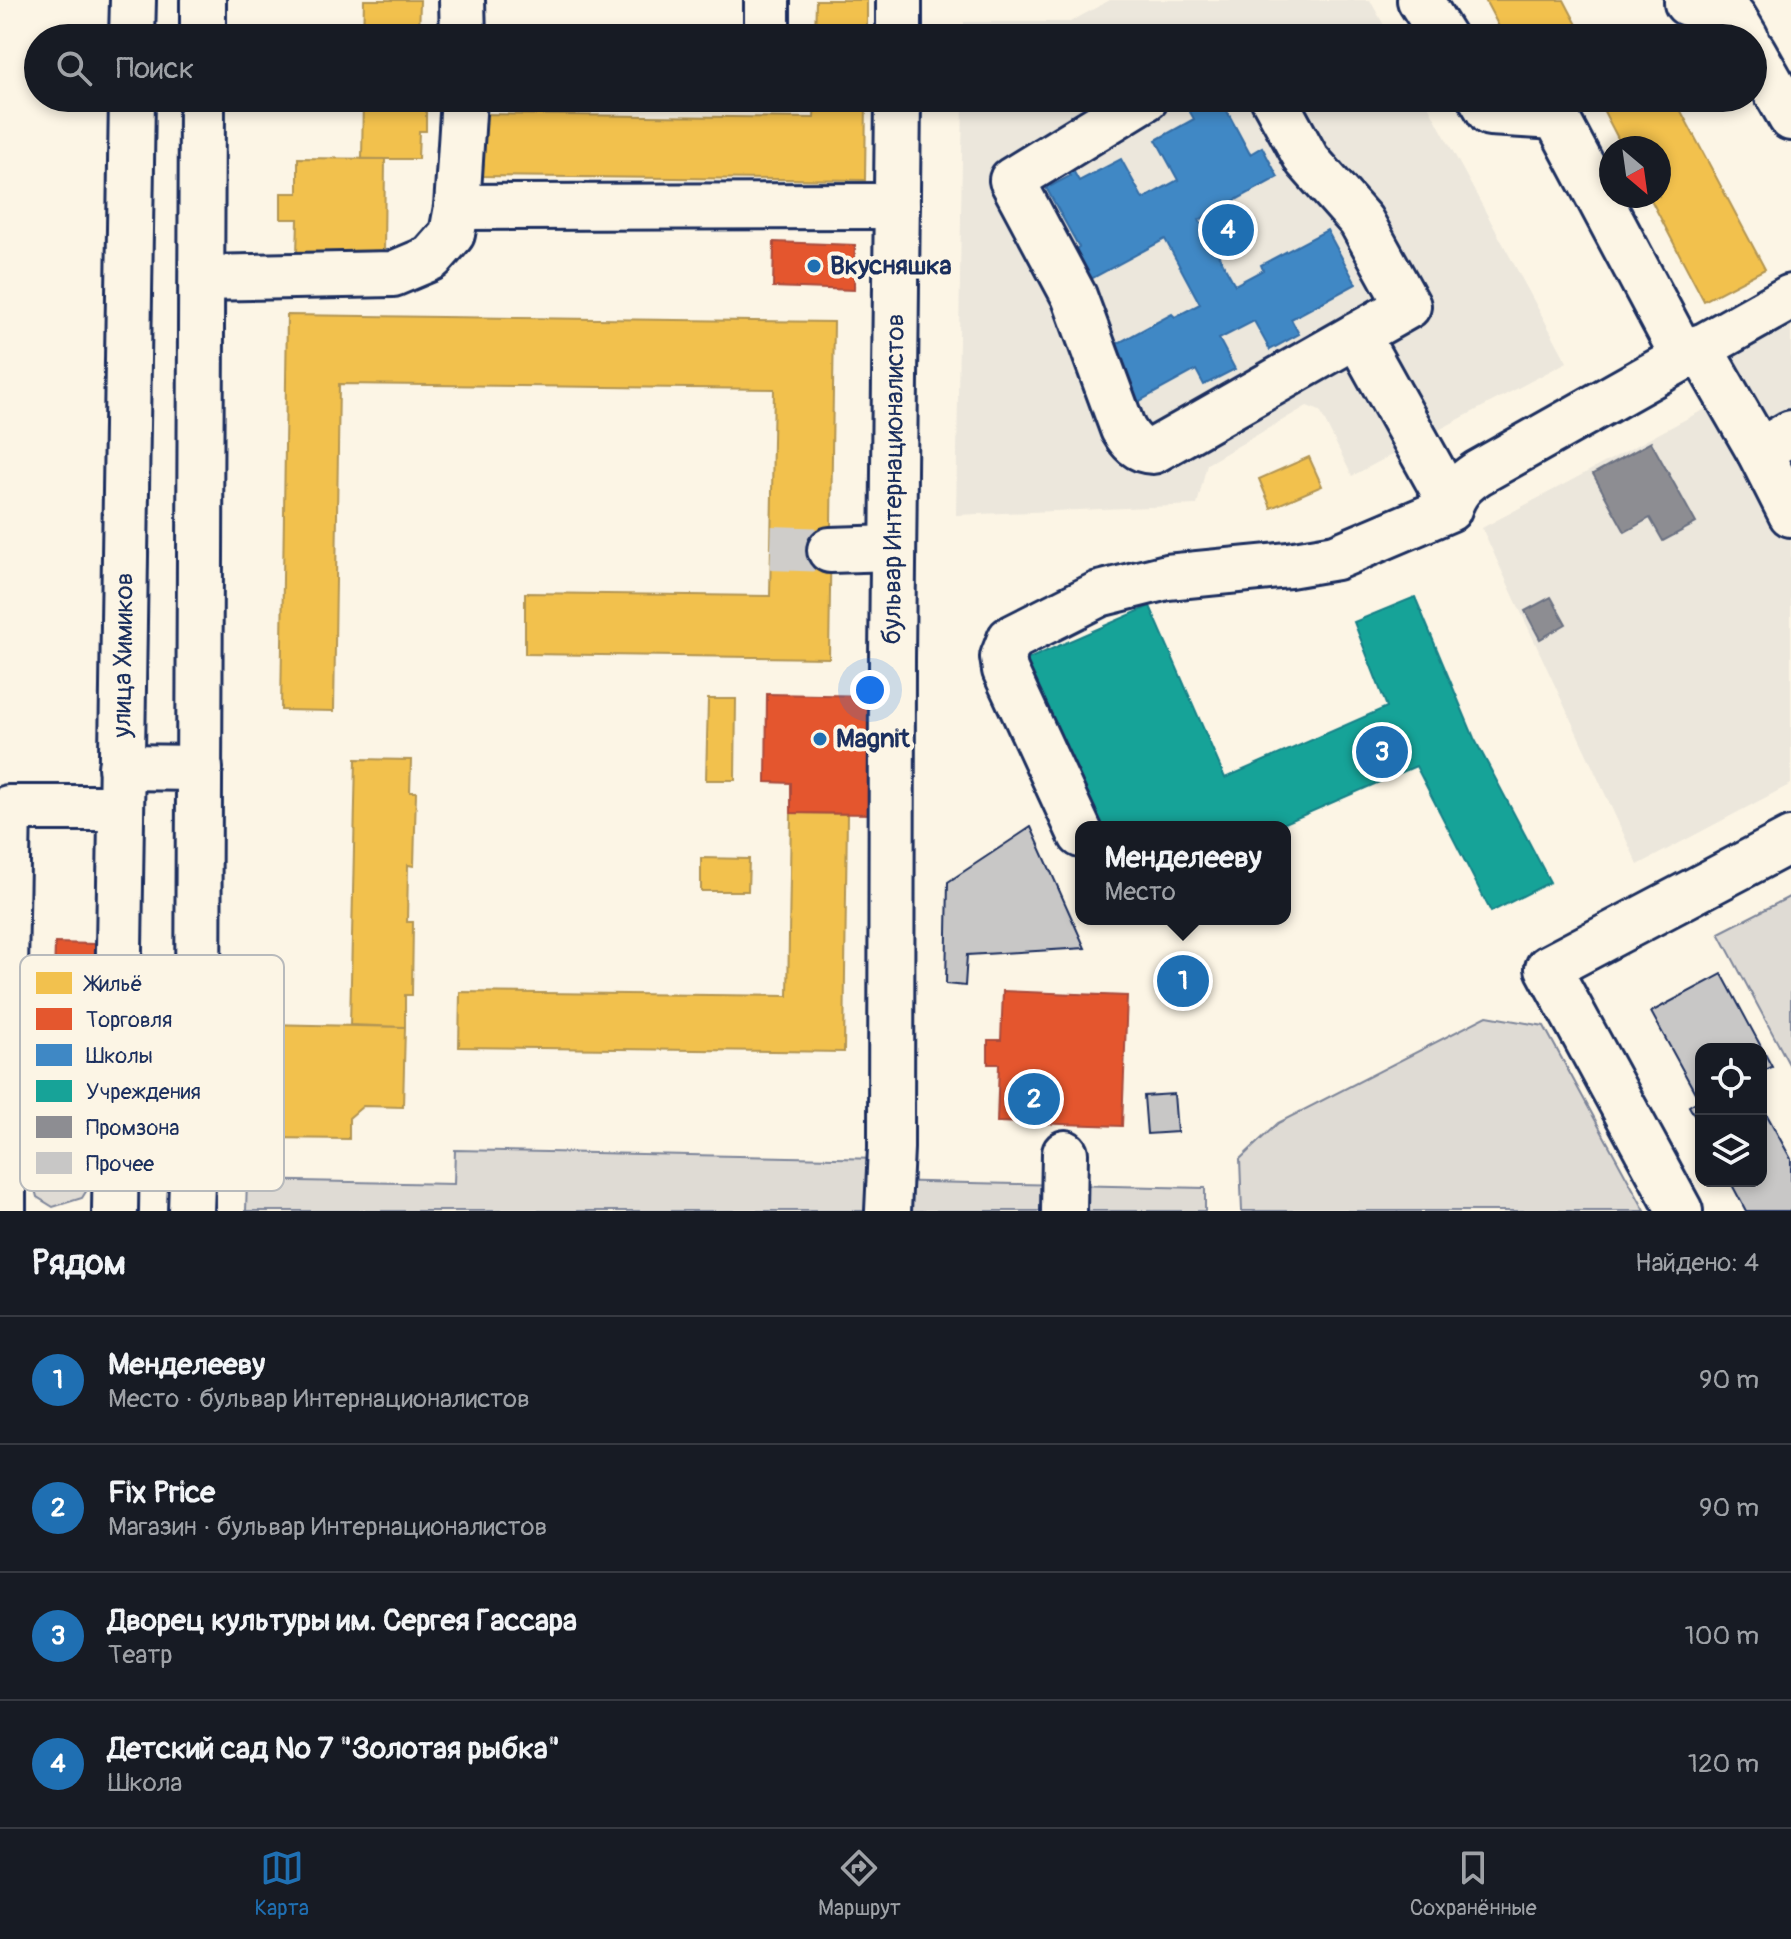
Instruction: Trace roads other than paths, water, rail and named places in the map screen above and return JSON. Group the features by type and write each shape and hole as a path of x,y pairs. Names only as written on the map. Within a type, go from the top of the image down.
{"street":[{"path":"132,24 133,0"},
{"path":"203,0 203,24"},
{"path":"462,0 463,24"},
{"path":"767,0 767,24"},
{"path":"899,0 899,24"},
{"path":"1420,0 1435,24"},
{"path":"1687,0 1687,3 1734,18 1738,24"},
{"path":"1767,76 1791,118"},
{"name":"улица Химиков","path":"119,955 132,112"},
{"path":"198,955 202,112"},
{"path":"202,278 393,274 431,258 452,234 457,207 463,112"},
{"name":"бульвар Интернационалистов","path":"888,1211 891,1148 889,1080 898,112"},
{"path":"1123,112 1012,180 1074,296 1123,429 1129,439 1144,451 1153,451 1408,306 1361,221 1307,160 1281,112"},
{"path":"1489,112 1556,117 1691,352 1775,442 1791,514"},
{"path":"457,207 897,206"},
{"path":"1075,822 1005,670 1003,657 1010,639 1099,594 1167,577 1289,565 1336,557 1449,509 1453,496 1463,483 1478,473 1791,297"},
{"path":"1357,335 1441,486 1453,496"},
{"path":"830,550 893,548"},
{"path":"3,1211 1,1077 8,808 121,788 200,768"},
{"path":"1680,1211 1548,968 1791,840"},
{"path":"1064,1211 1065,1153"},
{"name":"улица Химиков","path":"115,1191 115,1211"},
{"path":"191,1211 192,1191"}],"tunnel":[{"path":"771,548 830,550"}],"place":[{"name":"Детский сад № 7 \"Золотая рыбка\"","path":"1228,230"},
{"name":"Вкусняшка","path":"814,266"},
{"name":"Magnit","path":"820,739"},
{"name":"Дворец культуры им. Сергея Гассара","path":"1382,752"},
{"name":"Менделееву","path":"1183,981"},
{"name":"Fix Price","path":"1034,1099"}]}
